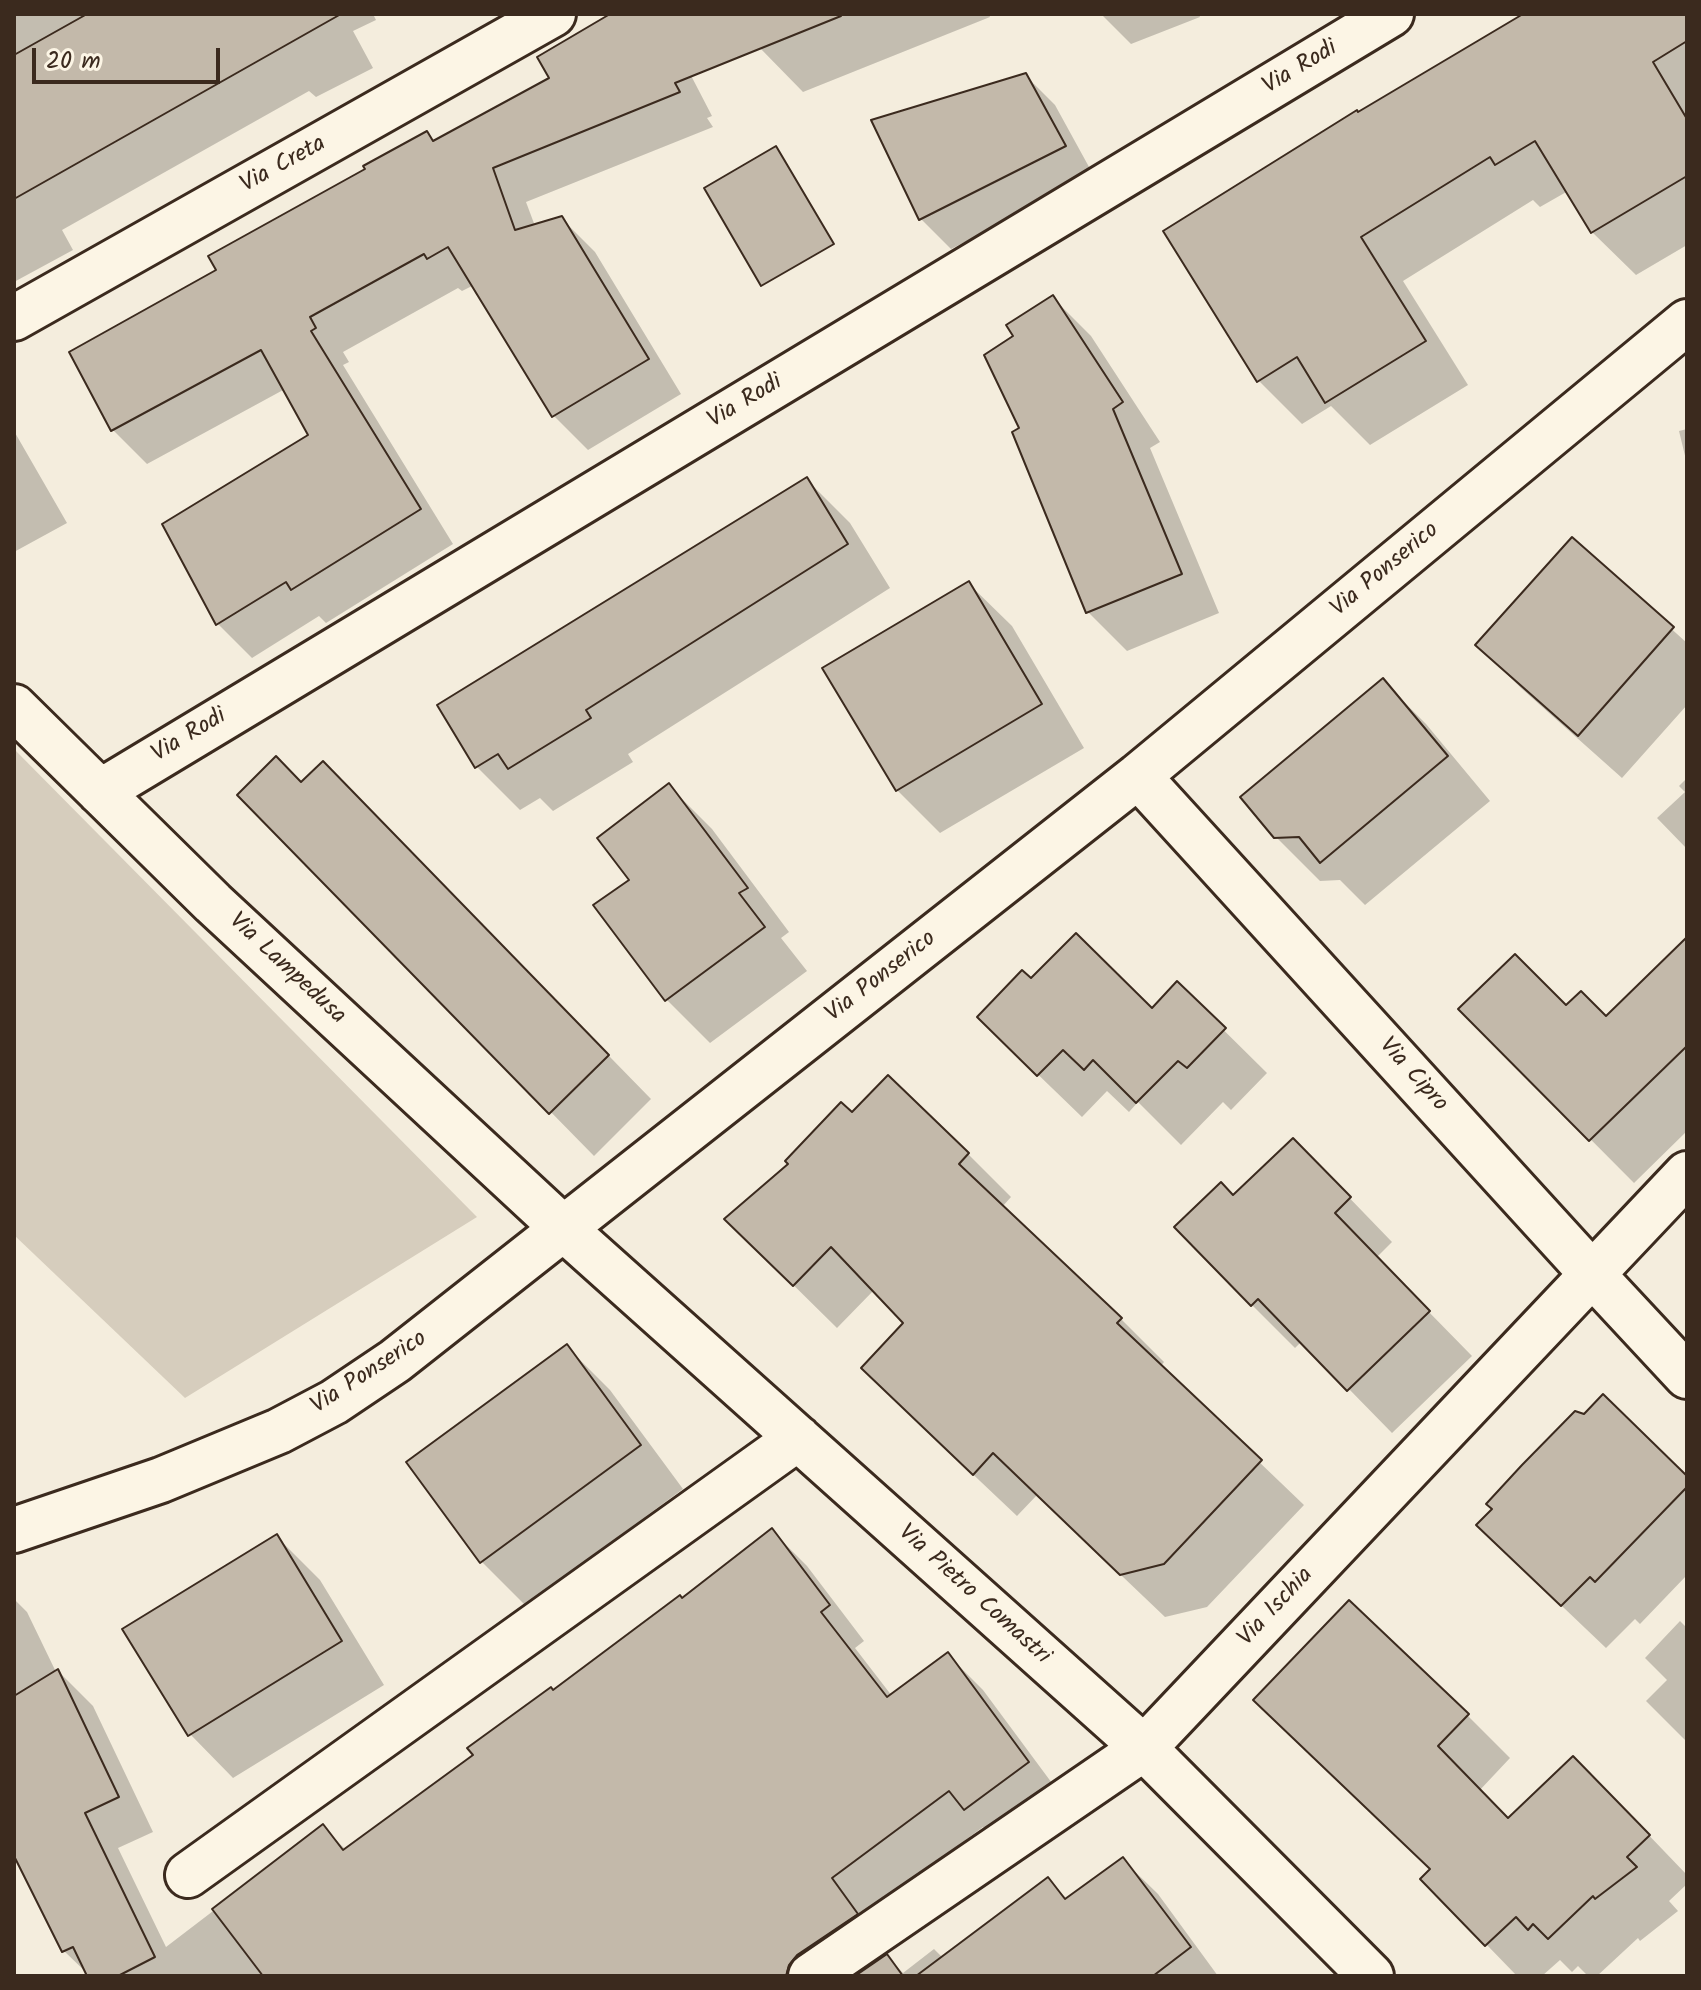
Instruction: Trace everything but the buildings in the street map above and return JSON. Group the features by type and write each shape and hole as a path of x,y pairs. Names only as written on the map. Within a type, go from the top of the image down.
{"street":[{"name":"Via Creta","path":"14,318 553,14"},
{"name":"Via Rodi","path":"100,792 1391,14"},
{"name":"Via Ponserico","path":"14,1530 195,1466 279,1431 365,1383 428,1338 563,1228 1138,776 1687,322"},
{"name":"Via Lampedusa","path":"14,707 213,903 563,1228"},
{"name":"Via Cipro","path":"1138,776 1687,1376"},
{"name":"Via Ischia","path":"811,1976 1144,1748 1687,1174"},
{"name":"Via Pietro Comastri","path":"563,1228 1144,1748 1371,1976"},
{"path":"188,1875 798,1438"}],"shaded area":[{"path":"14,749 477,1217 185,1398 14,1235"}]}
